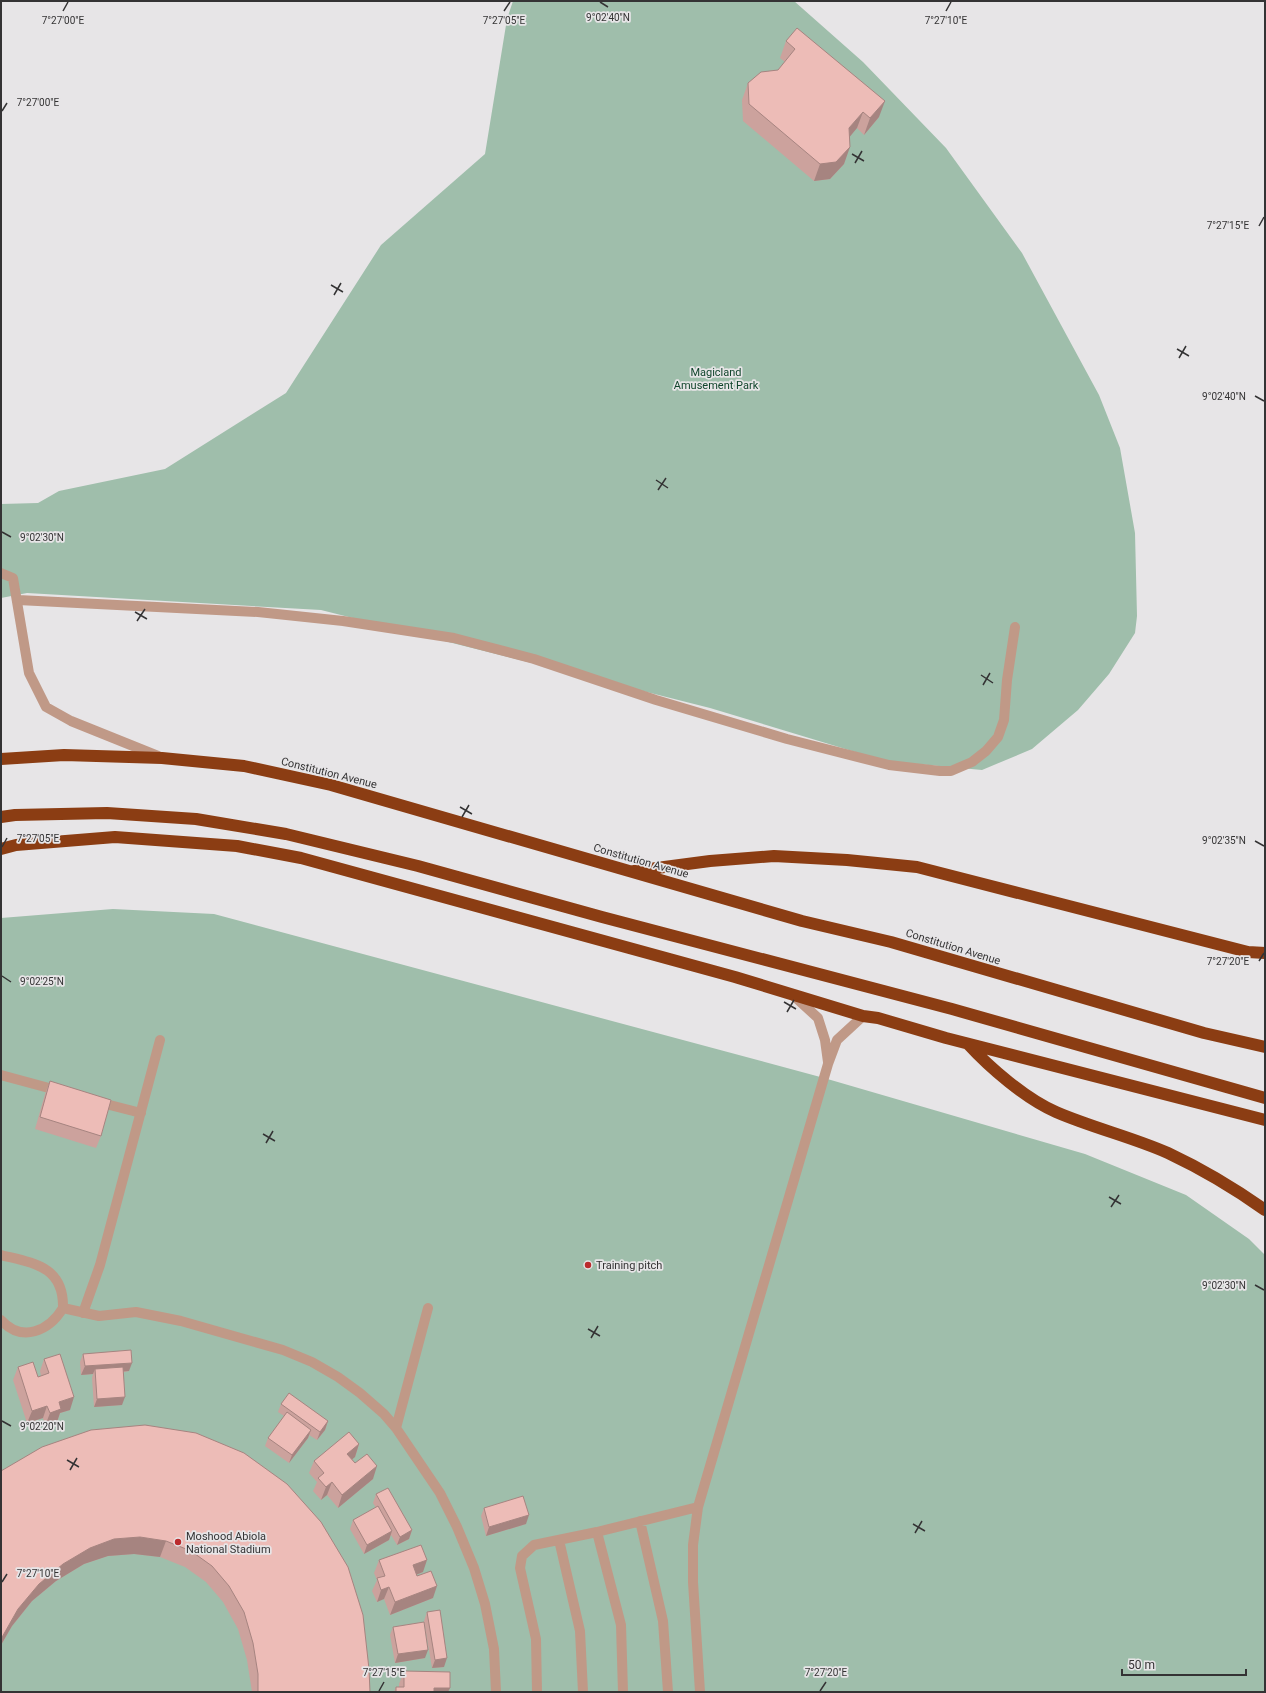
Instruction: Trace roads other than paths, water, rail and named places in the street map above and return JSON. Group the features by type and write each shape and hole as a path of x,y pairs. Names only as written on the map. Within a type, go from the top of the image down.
{"highway":[{"name":"Constitution Avenue","path":"1,759 64,755 162,758 244,766 331,785 802,921 891,942 1204,1033 1265,1047"},
{"path":"1,817 15,815 107,813 196,819 286,834 418,866 602,917 952,1009 1265,1098"},
{"path":"1,847 115,837 237,846 300,858 728,974 863,1016 878,1018 968,1044 1265,1120"},
{"path":"630,872 710,860 774,856 847,860 917,867 1248,952 1265,953"},
{"path":"968,1044 984,1061 1035,1100 1056,1112 1166,1152 1221,1180 1265,1210"}],"lane":[{"path":"1,573 13,578 18,600 29,673 46,707 71,721 162,758"},
{"path":"18,600 129,604 258,612 343,621 454,638 534,659 656,700 787,738 889,765 940,771 951,771 972,762 986,751 998,737 1004,720 1007,680 1015,627"},
{"path":"792,994 818,1018 825,1040 828,1064"},
{"path":"700,1692 693,1567 693,1545 698,1507 828,1064 837,1040 863,1016"},
{"path":"83,1313 100,1265 160,1040"},
{"path":"1,1075 67,1093"},
{"path":"89,1099 141,1113"},
{"path":"1,1255 39,1265 51,1272 59,1283 64,1297 63,1308 57,1318 44,1327 31,1332 19,1333 8,1328 1,1320"},
{"path":"63,1308 99,1316 136,1312 182,1321 283,1350 312,1362 338,1377 372,1404 396,1428 440,1493 457,1527 474,1568 485,1604 494,1649 496,1692"},
{"path":"396,1428 428,1308"},
{"path":"538,1692 536,1639 520,1568 522,1556 534,1545 597,1532 698,1507"},
{"path":"640,1521 663,1621 668,1692"},
{"path":"597,1532 621,1625 623,1692"},
{"path":"559,1540 580,1631 583,1692"}],"place":[{"name":"Training pitch","path":"588,1265"},
{"name":"Moshood Abiola National Stadium","path":"178,1542"}],"park label":[{"name":"Magicland Amusement Park","path":"716,378"}]}
